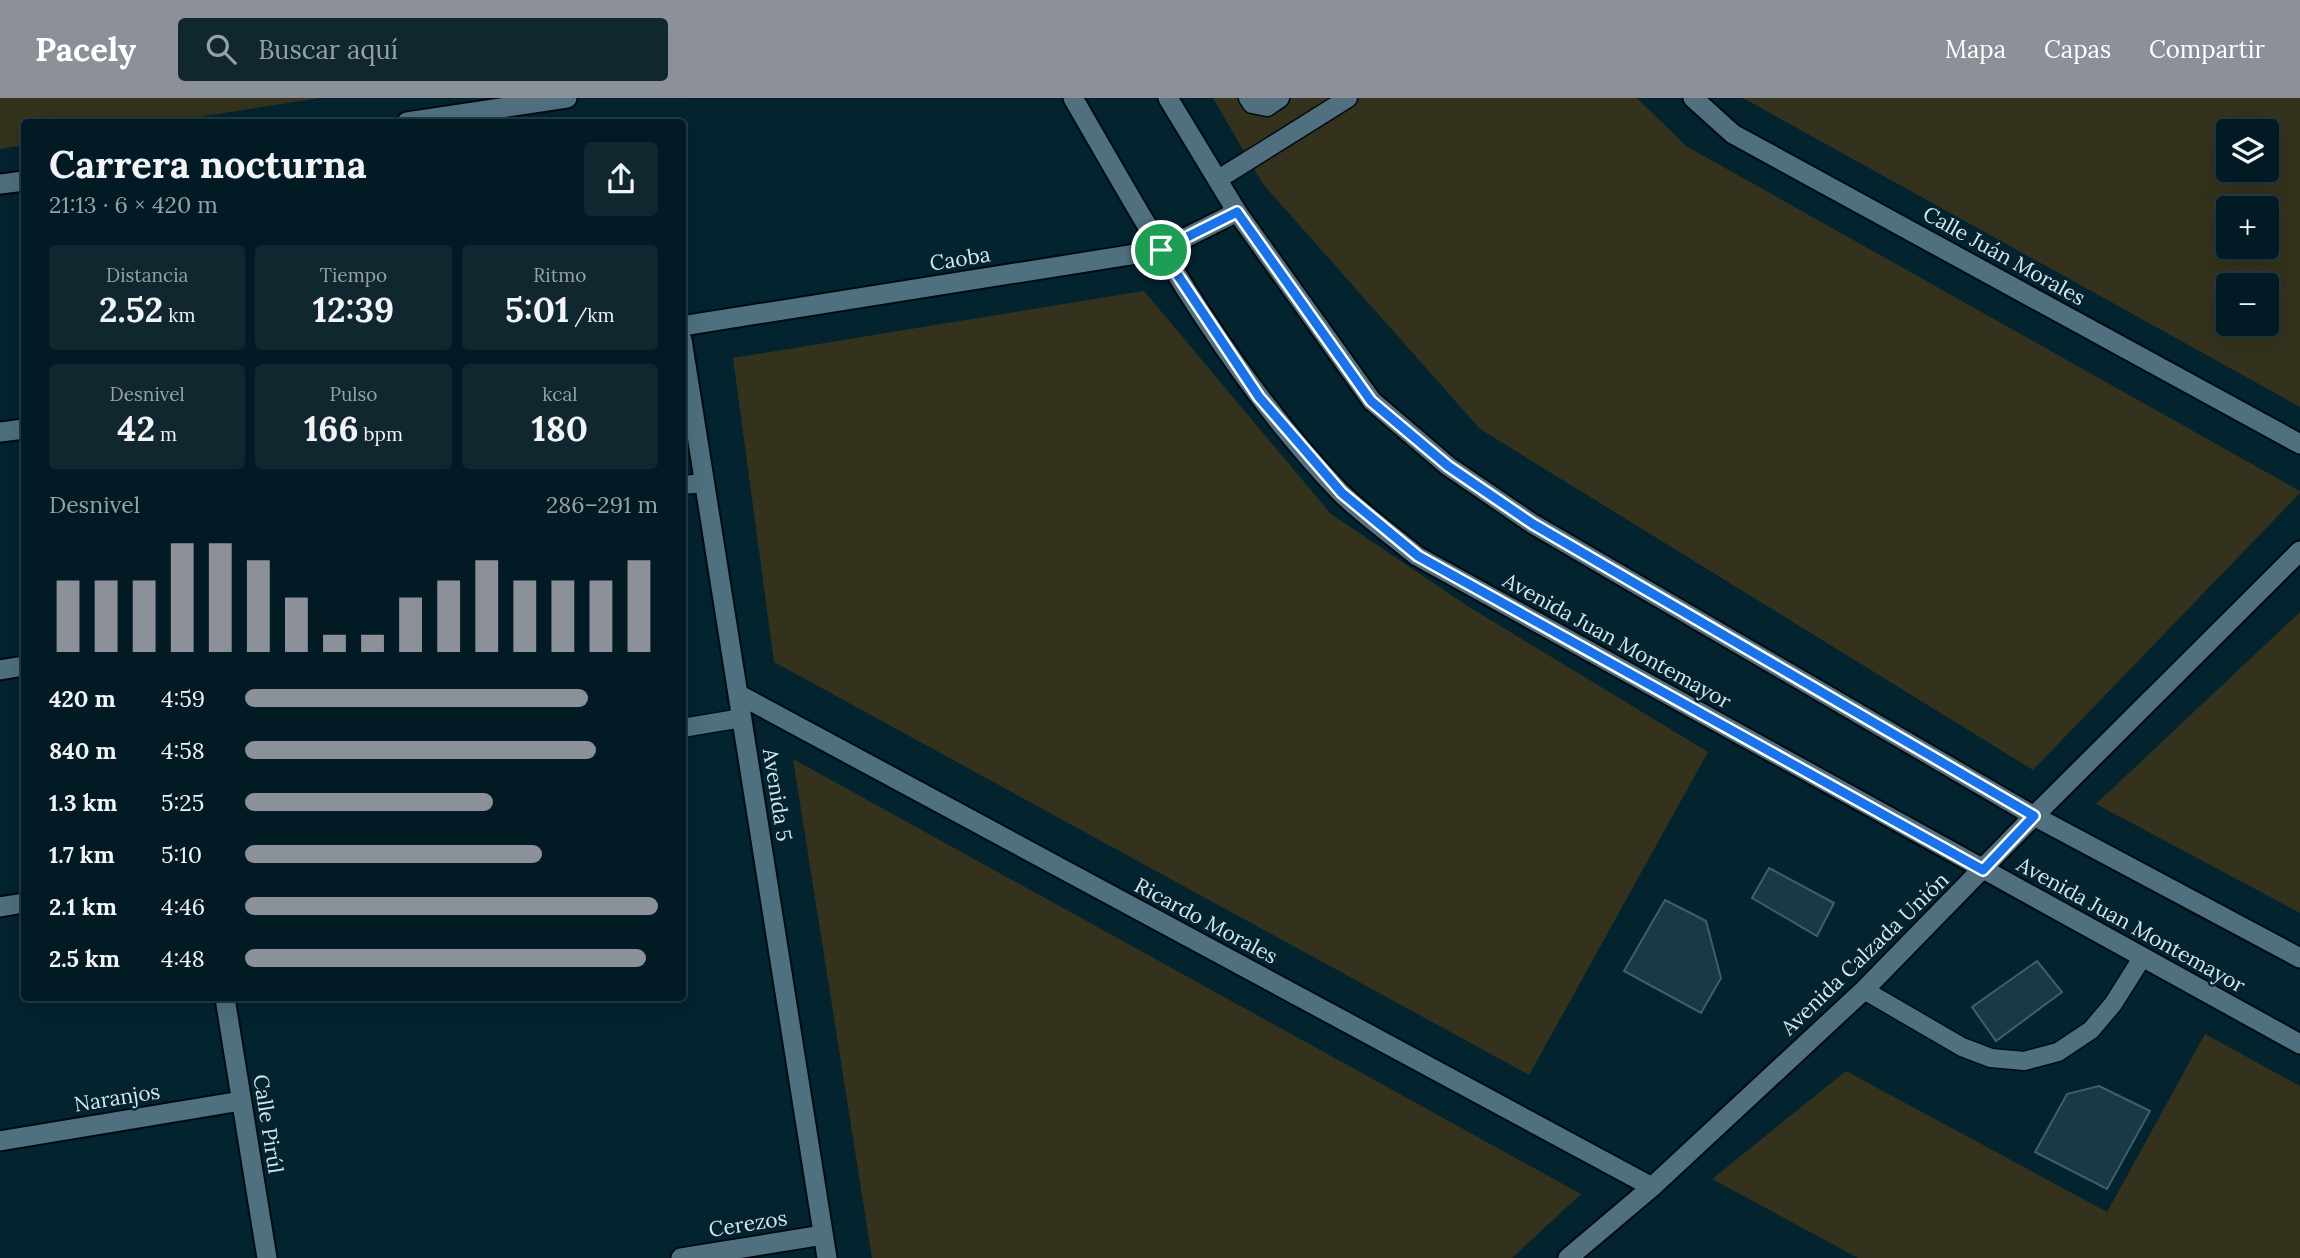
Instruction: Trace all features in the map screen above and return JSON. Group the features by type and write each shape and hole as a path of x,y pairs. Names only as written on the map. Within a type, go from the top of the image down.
{"street":[{"path":"427,119 567,98"},
{"name":"Avenida Juan Montemayor","path":"1073,98 1161,250 1259,397 1342,493 1418,556 2300,1044"},
{"path":"1168,98 1237,212 1371,401 1448,466 1533,524 2034,816 2300,958"},
{"name":"Calle Juán Morales","path":"1693,98 1734,134 2300,444"},
{"path":"0,184 21,181"},
{"name":"Caoba","path":"686,325 1161,250 1237,212"},
{"name":"Avenida 5","path":"686,365 827,1258"},
{"path":"0,432 21,429"},
{"name":"Avenida Calzada Unión","path":"1568,1258 1652,1187 1864,990 2300,551"},
{"path":"0,670 21,666"},
{"name":"Ricardo Morales","path":"738,694 1652,1187"},
{"path":"0,907 21,904"},
{"name":"Calle Pirúl","path":"225,1001 267,1258"},
{"name":"Naranjos","path":"0,1141 241,1101"},
{"name":"Cerezos","path":"681,1258 823,1235"}],"lane":[{"path":"1248,98 1252,104 1266,107 1280,98"},
{"path":"1217,180 1349,98"},
{"path":"686,485 705,483"},
{"path":"689,727 742,718"},
{"path":"1864,990 1962,1047 1992,1058 2024,1061 2059,1052 2091,1030 2113,1004 2142,958"}],"shaded area":[{"path":"0,98 320,98 186,119 21,119 21,146 0,149"},
{"path":"1213,98 1637,98 1686,146 2300,493 2033,770 1480,429 1263,184"},
{"path":"1743,98 2300,98 2300,407"},
{"path":"1144,291 1331,514 1469,607 1708,752 1529,1075 774,662 733,358"},
{"path":"2300,612 2300,913 2096,804"},
{"path":"793,759 1581,1194 1512,1258 872,1258"},
{"path":"2205,1034 2300,1086 2300,1258 1858,1258 1712,1179 1846,1071 2107,1212"}],"building":[{"path":"1769,868 1834,903 1817,936 1752,898"},
{"path":"1665,900 1706,921 1721,978 1701,1013 1624,971"},
{"path":"2037,961 2062,992 1996,1041 1972,1007"},
{"path":"2099,1086 2150,1111 2107,1189 2035,1152 2067,1094"}],"route":[{"path":"1237,212 1371,401 1448,466 1533,524 2034,816 1983,870 1418,556 1342,493 1259,397 1161,250 1237,212"}]}
